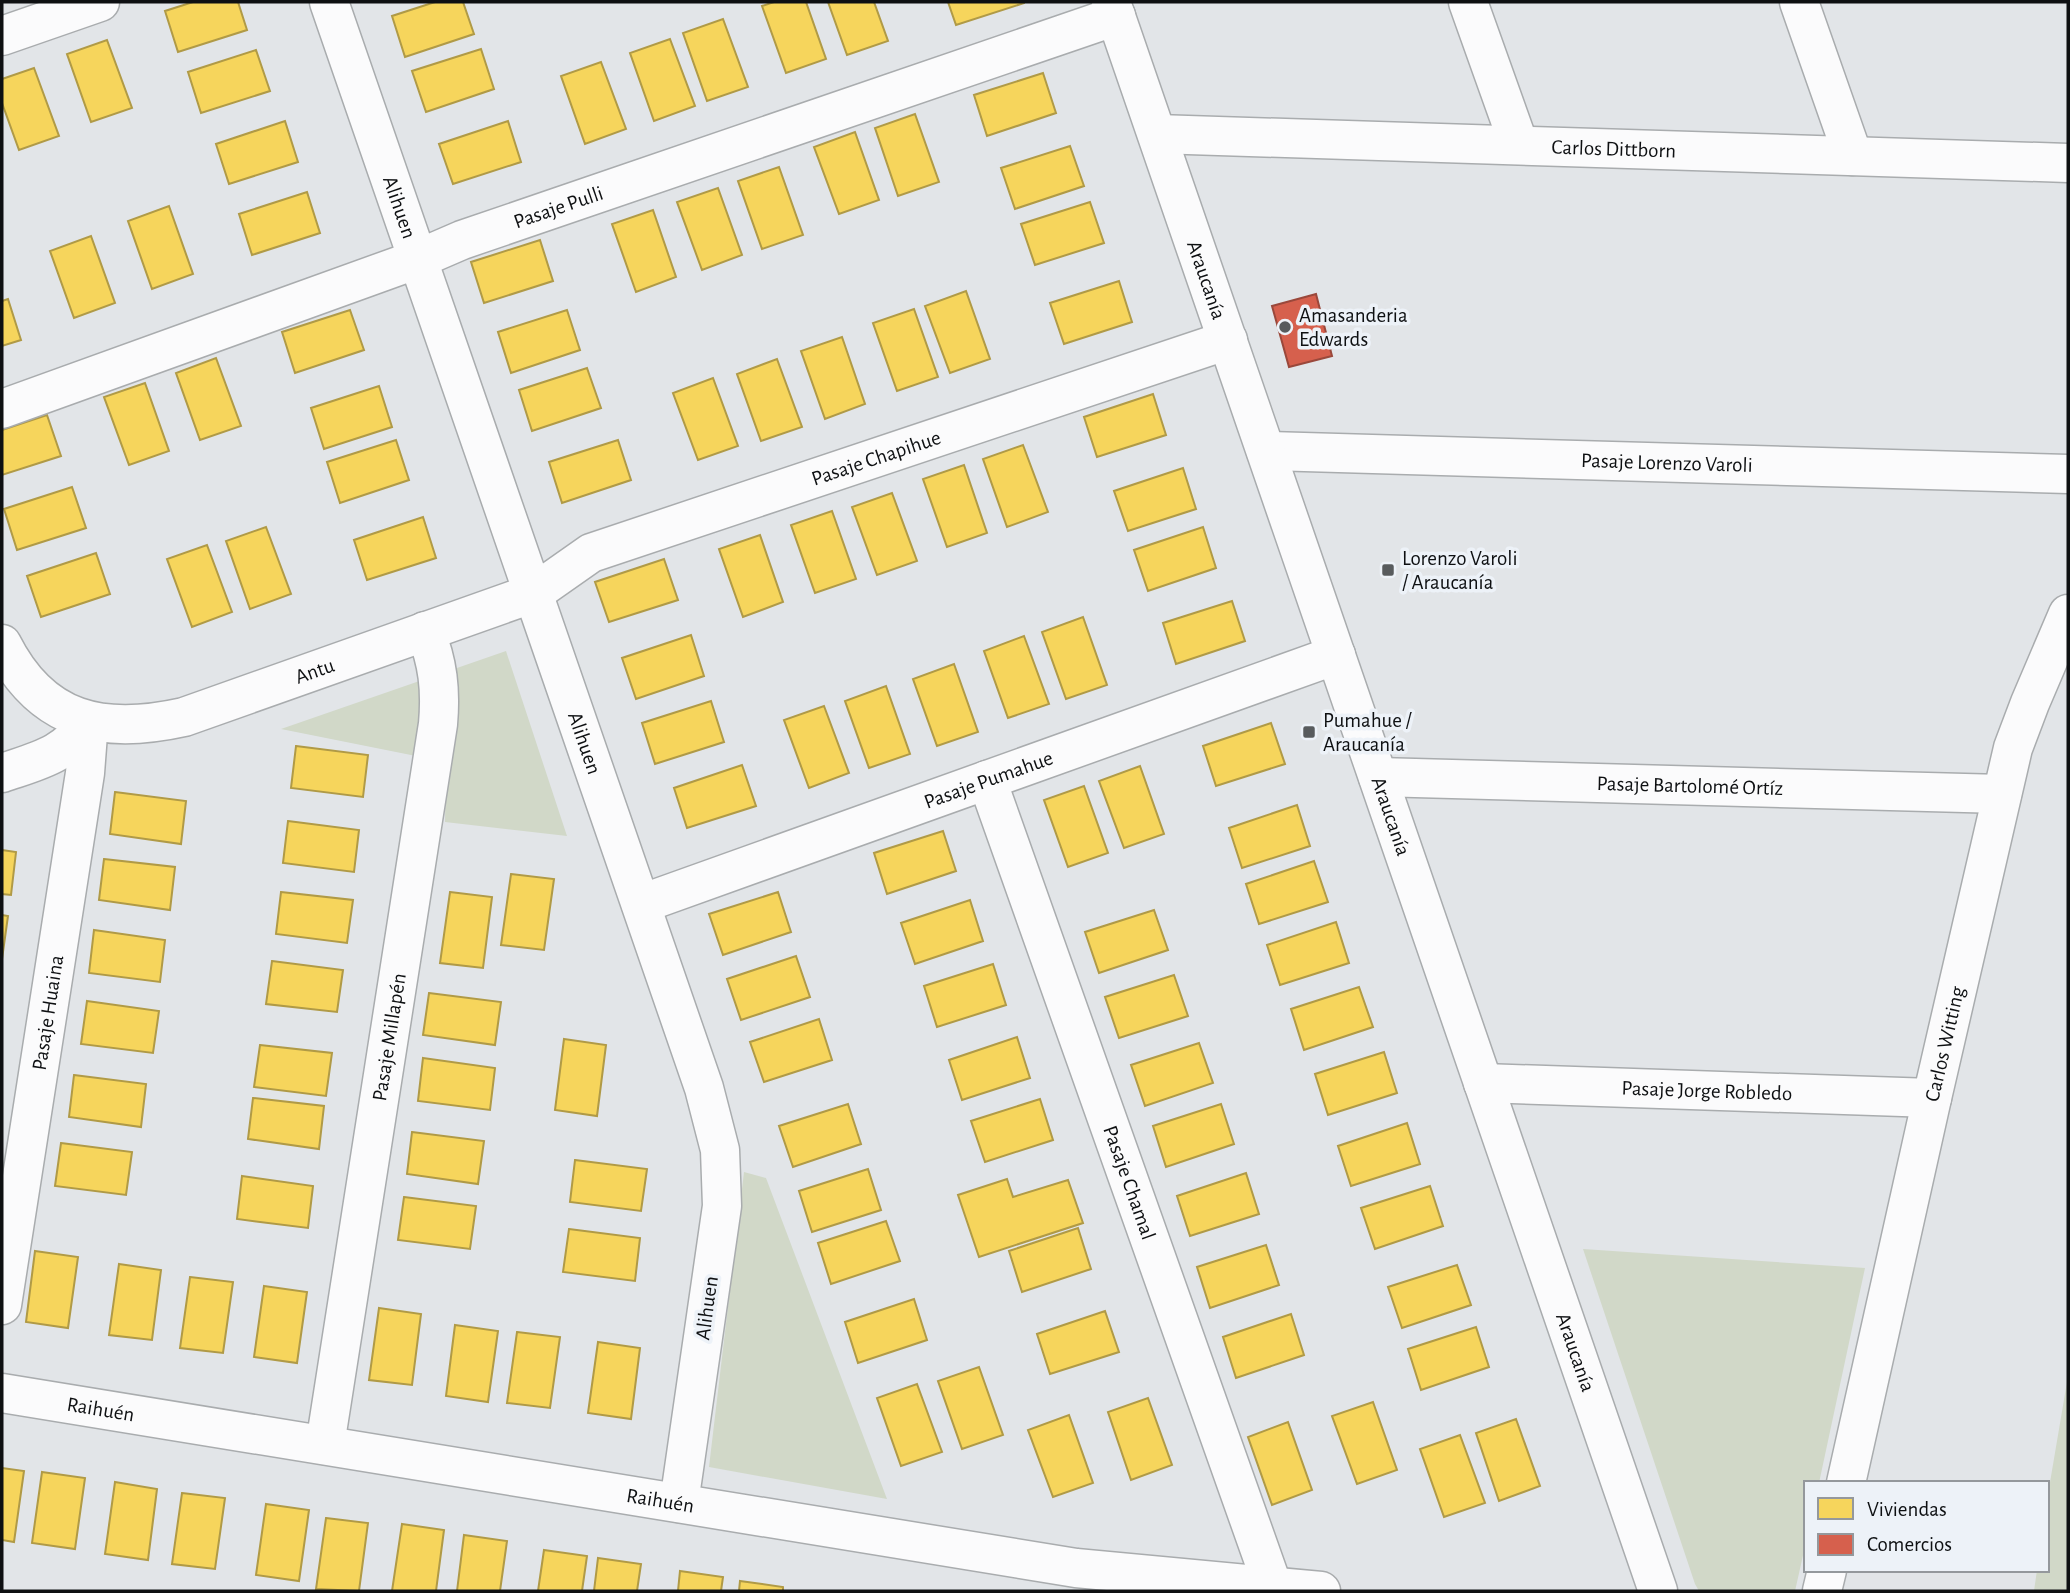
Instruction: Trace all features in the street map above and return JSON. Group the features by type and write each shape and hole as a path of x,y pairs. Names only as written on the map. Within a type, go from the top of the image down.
{"street":[{"path":"2,36 100,2"},
{"name":"Alihuen","path":"329,2 704,1088 720,1150 722,1206 679,1503"},
{"path":"1468,2 1519,145"},
{"path":"1799,2 1853,156"},
{"name":"Pasaje Pulli","path":"2,409 418,259 462,240 1114,9"},
{"name":"Araucanía","path":"1114,9 1657,1591"},
{"name":"Carlos Dittborn","path":"1157,134 2068,163"},
{"name":"Pasaje Chapihue","path":"534,593 591,553 1228,340"},
{"name":"Pasaje Lorenzo Varoli","path":"1266,451 2068,474"},
{"name":"Antu","path":"89,722 134,725 184,717 534,593"},
{"name":"Carlos Witting","path":"1846,1481 2013,748 2068,614"},
{"name":"Pasaje Millapén","path":"325,1445 438,724 439,680 435,654 425,631"},
{"path":"2,644 12,664 30,686 48,701 89,722 62,750 2,773"},
{"name":"Pasaje Pumahue","path":"641,904 1336,655"},
{"name":"Pasaje Huaina","path":"2,1305 85,774 89,722"},
{"name":"Pasaje Bartolomé Ortíz","path":"1378,777 2002,794"},
{"name":"Pasaje Chamal","path":"988,780 1273,1587"},
{"name":"Pasaje Jorge Robledo","path":"1483,1083 1932,1098"},
{"name":"Raihuén","path":"2,1393 679,1503 1076,1579 1321,1591"},
{"path":"1822,1591 1827,1572"}],"green space":[{"path":"506,651 567,836 445,822 446,762 281,729"},
{"path":"744,1172 766,1178 887,1499 709,1467"},
{"path":"1583,1249 1865,1268 1819,1481 1804,1481 1804,1551 1795,1591 1699,1591"},
{"path":"2068,1376 2068,1591 2034,1591 2037,1572 2049,1572 2049,1488"}],"building: Viviendas":[{"path":"193,2 238,2 247,30 178,52 165,11"},
{"path":"435,2 463,2 474,34 405,57 392,16"},
{"path":"774,2 806,2 826,59 786,73 762,6"},
{"path":"828,2 874,2 888,41 847,55"},
{"path":"948,2 1024,2 1024,3 956,25"},
{"path":"723,19 748,87 707,101 683,33"},
{"path":"670,39 695,106 654,121 630,53"},
{"path":"107,40 132,108 91,122 67,54"},
{"path":"481,49 494,89 426,112 412,71"},
{"path":"256,50 270,91 201,113 188,72"},
{"path":"601,62 626,129 585,144 561,76"},
{"path":"34,68 59,136 19,150 2,103 2,79"},
{"path":"1043,73 1056,113 987,136 974,95"},
{"path":"915,114 939,182 898,196 875,128"},
{"path":"285,121 298,162 229,184 216,144"},
{"path":"508,121 521,162 453,184 439,144"},
{"path":"855,132 879,200 839,214 814,147"},
{"path":"1070,146 1084,186 1015,209 1001,168"},
{"path":"779,167 803,235 762,249 738,181"},
{"path":"718,188 742,255 702,270 677,202"},
{"path":"307,192 320,233 252,255 239,214"},
{"path":"1090,202 1104,243 1035,265 1021,224"},
{"path":"169,206 193,274 152,289 128,221"},
{"path":"653,210 676,277 636,292 612,224"},
{"path":"91,236 115,303 74,318 50,251"},
{"path":"540,240 553,281 484,303 471,262"},
{"path":"1119,281 1132,322 1064,344 1050,303"},
{"path":"966,291 990,359 950,373 925,306"},
{"path":"8,299 21,340 2,346 2,301"},
{"path":"914,309 938,377 897,391 873,323"},
{"path":"350,310 364,350 295,373 282,332"},
{"path":"567,310 580,350 511,373 498,332"},
{"path":"842,337 865,404 825,419 801,351"},
{"path":"216,358 241,426 200,440 176,373"},
{"path":"777,359 802,427 761,441 737,374"},
{"path":"587,368 601,408 532,431 519,390"},
{"path":"713,378 738,446 698,460 673,393"},
{"path":"145,383 169,451 129,465 104,397"},
{"path":"379,386 392,427 324,449 311,408"},
{"path":"1153,394 1166,435 1097,457 1084,417"},
{"path":"47,415 61,456 2,475 2,430"},
{"path":"396,440 409,480 340,503 327,462"},
{"path":"618,440 631,480 562,503 549,462"},
{"path":"1023,445 1048,512 1007,527 983,459"},
{"path":"964,465 987,533 947,547 923,479"},
{"path":"1183,468 1196,509 1128,531 1114,491"},
{"path":"72,487 86,528 17,550 4,509"},
{"path":"892,493 917,561 877,575 852,507"},
{"path":"832,511 856,579 815,593 791,525"},
{"path":"423,517 436,558 367,580 354,540"},
{"path":"266,527 291,594 250,609 226,541"},
{"path":"1203,527 1216,568 1148,591 1134,550"},
{"path":"760,535 783,602 743,617 719,549"},
{"path":"207,545 232,612 192,627 167,559"},
{"path":"96,553 110,594 41,617 27,576"},
{"path":"664,559 678,600 609,622 595,582"},
{"path":"1232,601 1245,641 1176,664 1163,623"},
{"path":"1083,617 1107,685 1066,699 1042,632"},
{"path":"691,635 704,676 636,699 622,658"},
{"path":"1024,636 1049,704 1008,718 984,651"},
{"path":"954,664 978,732 937,746 913,679"},
{"path":"886,686 910,754 869,768 845,701"},
{"path":"711,701 724,742 655,764 642,723"},
{"path":"824,706 849,773 809,788 784,720"},
{"path":"1271,723 1285,764 1216,786 1203,746"},
{"path":"296,746 368,755 363,797 291,788"},
{"path":"742,765 756,806 687,828 674,788"},
{"path":"1140,766 1164,834 1124,848 1099,781"},
{"path":"1084,786 1108,853 1068,867 1044,800"},
{"path":"115,792 186,801 181,844 110,834"},
{"path":"1297,805 1310,846 1242,868 1229,828"},
{"path":"288,821 359,830 354,872 283,863"},
{"path":"943,831 956,871 887,894 874,853"},
{"path":"2,850 16,852 11,895 2,894"},
{"path":"104,859 175,867 170,910 99,900"},
{"path":"1314,861 1328,902 1259,924 1246,884"},
{"path":"511,874 554,879 544,950 501,945"},
{"path":"281,892 353,900 347,943 276,934"},
{"path":"450,892 492,897 483,968 440,963"},
{"path":"778,892 791,932 723,955 709,914"},
{"path":"970,900 983,941 915,964 901,923"},
{"path":"1154,910 1168,950 1099,973 1085,932"},
{"path":"2,915 8,916 2,959"},
{"path":"1336,922 1349,963 1280,985 1267,945"},
{"path":"94,930 165,940 160,982 89,973"},
{"path":"796,956 810,997 741,1020 727,979"},
{"path":"272,961 343,970 337,1012 266,1004"},
{"path":"993,964 1006,1005 937,1027 924,986"},
{"path":"1174,975 1188,1016 1119,1038 1105,997"},
{"path":"1359,987 1373,1027 1304,1050 1291,1009"},
{"path":"429,993 501,1002 495,1045 423,1035"},
{"path":"87,1001 159,1011 153,1053 81,1044"},
{"path":"819,1019 832,1060 764,1082 750,1042"},
{"path":"1017,1037 1030,1078 962,1100 949,1060"},
{"path":"564,1039 606,1045 597,1116 555,1110"},
{"path":"1199,1043 1213,1083 1145,1106 1131,1065"},
{"path":"260,1045 332,1053 326,1096 254,1087"},
{"path":"1384,1052 1397,1093 1328,1115 1315,1074"},
{"path":"423,1058 495,1068 490,1110 418,1101"},
{"path":"74,1075 146,1084 141,1127 69,1117"},
{"path":"253,1098 324,1106 319,1149 248,1139"},
{"path":"1040,1099 1053,1140 985,1162 971,1121"},
{"path":"848,1104 861,1144 793,1167 779,1126"},
{"path":"1221,1104 1234,1144 1166,1167 1153,1126"},
{"path":"1407,1123 1420,1164 1351,1186 1338,1146"},
{"path":"412,1132 484,1141 478,1184 407,1174"},
{"path":"61,1143 132,1152 126,1195 55,1186"},
{"path":"575,1160 647,1169 641,1211 570,1202"},
{"path":"868,1169 881,1210 812,1232 799,1191"},
{"path":"1246,1173 1259,1214 1190,1236 1177,1196"},
{"path":"242,1176 313,1186 308,1228 237,1219"},
{"path":"1007,1179 1013,1197 1068,1180 1083,1223 979,1257 958,1195"},
{"path":"1430,1186 1443,1226 1375,1249 1361,1208"},
{"path":"404,1197 476,1206 470,1249 398,1240"},
{"path":"886,1221 900,1261 831,1284 818,1243"},
{"path":"1078,1228 1091,1269 1022,1292 1009,1251"},
{"path":"569,1229 640,1238 635,1281 563,1272"},
{"path":"1266,1245 1279,1285 1210,1308 1197,1267"},
{"path":"35,1251 78,1257 68,1328 26,1322"},
{"path":"119,1264 161,1270 152,1340 109,1335"},
{"path":"1457,1265 1471,1305 1402,1328 1388,1287"},
{"path":"190,1277 233,1282 223,1353 180,1348"},
{"path":"264,1286 307,1292 297,1363 254,1357"},
{"path":"914,1299 927,1340 858,1363 845,1322"},
{"path":"379,1308 421,1314 412,1385 369,1380"},
{"path":"1105,1311 1119,1352 1050,1374 1037,1334"},
{"path":"1291,1314 1304,1355 1236,1378 1223,1337"},
{"path":"455,1325 498,1331 488,1402 446,1396"},
{"path":"1476,1327 1489,1367 1421,1390 1408,1349"},
{"path":"517,1332 560,1337 550,1408 507,1403"},
{"path":"598,1342 640,1348 631,1419 588,1413"},
{"path":"979,1367 1003,1435 962,1449 938,1381"},
{"path":"917,1384 942,1452 901,1466 877,1398"},
{"path":"1148,1398 1172,1465 1131,1480 1108,1412"},
{"path":"1373,1402 1397,1470 1357,1484 1332,1416"},
{"path":"1069,1415 1093,1483 1053,1497 1028,1430"},
{"path":"1516,1419 1540,1486 1499,1501 1476,1433"},
{"path":"1288,1422 1312,1490 1272,1505 1248,1437"},
{"path":"1460,1435 1485,1503 1444,1517 1420,1449"},
{"path":"2,1468 24,1471 14,1542 2,1540"},
{"path":"42,1472 85,1478 75,1549 32,1543"},
{"path":"115,1482 157,1489 148,1560 105,1554"},
{"path":"182,1493 225,1498 215,1569 172,1564"},
{"path":"266,1504 309,1510 299,1581 256,1575"},
{"path":"326,1518 368,1523 359,1591 316,1589"},
{"path":"402,1524 444,1530 436,1591 392,1591"},
{"path":"464,1535 507,1541 500,1591 457,1591"},
{"path":"544,1550 587,1556 582,1591 538,1591"},
{"path":"598,1558 641,1564 637,1591 594,1591"},
{"path":"680,1571 723,1577 721,1591 678,1591"},
{"path":"740,1581 783,1587 783,1591 739,1591"}],"building: Comercios":[{"path":"1316,294 1332,356 1289,367 1272,306"}],"place":[{"name":"Amasanderia Edwards","path":"1285,327"},
{"name":"Lorenzo Varoli / Araucanía","path":"1388,570"},
{"name":"Pumahue / Araucanía","path":"1309,732"}]}
